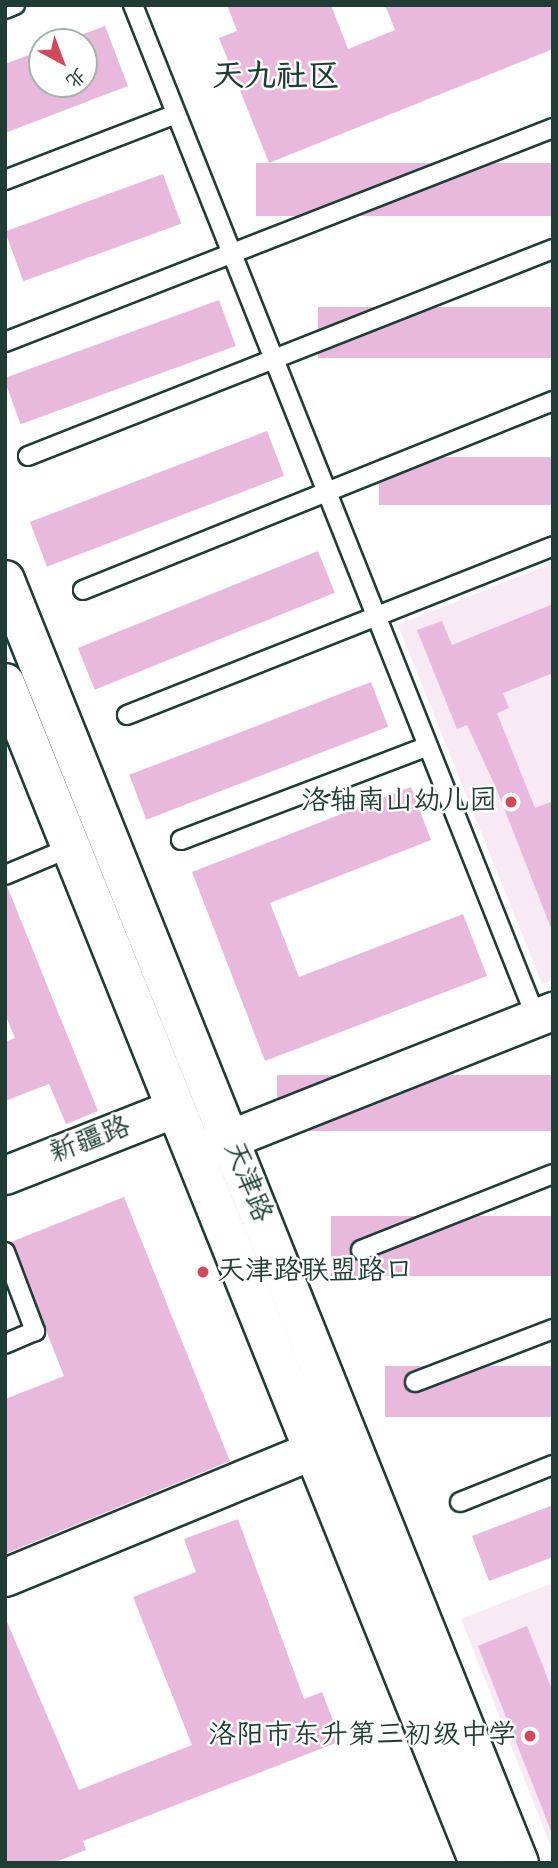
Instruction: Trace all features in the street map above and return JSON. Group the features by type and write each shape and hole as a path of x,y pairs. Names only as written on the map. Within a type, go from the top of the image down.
{"main road":[{"name":"天津路","path":"5,580 519,1863"},
{"name":"天津路","path":"5,683 315,1449 479,1863"}],"street":[{"path":"194,1153 545,1014"},
{"name":"新疆路","path":"5,1175 175,1108"},
{"path":"5,1577 315,1449"}],"lane":[{"path":"5,9 15,5"},
{"path":"133,5 428,746 545,1014"},
{"path":"5,180 176,114"},
{"path":"5,342 553,128"},
{"path":"28,456 553,249"},
{"path":"83,590 553,401"},
{"path":"127,715 553,546"},
{"path":"181,840 428,746"},
{"path":"5,875 107,833"},
{"path":"361,1250 553,1174"},
{"path":"5,1252 35,1331 5,1344"},
{"path":"415,1382 553,1329"},
{"path":"460,1502 553,1465"}],"shaded area":[{"name":"洛轴南山幼儿园","path":"553,563 553,980 542,984 398,625"},
{"name":"洛阳市东升第三初级中学","path":"553,1583 553,1852 461,1619"}],"building":[{"path":"227,5 331,5 348,49 395,30 385,5 553,5 553,49 269,163 219,38 237,31"},
{"path":"105,26 128,86 98,97 98,29"},
{"path":"28,55 28,98 97,98 5,133 5,64"},
{"path":"256,163 553,163 553,216 256,216"},
{"path":"163,174 181,224 23,281 5,231"},
{"path":"219,300 236,346 21,424 5,378"},
{"path":"318,307 553,307 553,358 318,358"},
{"path":"267,431 284,476 47,567 30,522"},
{"path":"379,457 553,457 553,505 379,505"},
{"path":"318,551 335,593 95,690 78,648"},
{"path":"553,604 553,673 503,693 509,708 497,713 535,808 553,801 551,928 496,788 467,725 457,729 417,630 442,621 452,645"},
{"path":"371,682 388,727 146,820 129,775"},
{"path":"411,787 431,840 270,903 299,977 463,914 487,976 265,1061 192,872"},
{"path":"7,886 98,1111 66,1124 49,1084 5,1101 5,1042 15,1038 5,1014"},
{"path":"277,1075 553,1075 553,1131 277,1131"},
{"path":"124,1197 230,1461 5,1554 5,1399 64,1376 11,1242"},
{"path":"331,1216 553,1216 553,1276 331,1276"},
{"path":"385,1366 553,1366 553,1417 385,1417"},
{"path":"553,1505 553,1557 489,1581 472,1536"},
{"path":"238,1519 304,1699 322,1692 341,1741 83,1841 86,1850 53,1863 5,1863 5,1617 79,1790 192,1745 133,1597 196,1572 184,1539"},
{"path":"527,1626 553,1692 551,1831 478,1646"}],"place":[{"name":"洛轴南山幼儿园","path":"511,802"},
{"name":"天津路联盟路口","path":"203,1272"},
{"name":"洛阳市东升第三初级中学","path":"530,1736"}],"district":[{"name":"天九社区","path":"276,77"}]}
